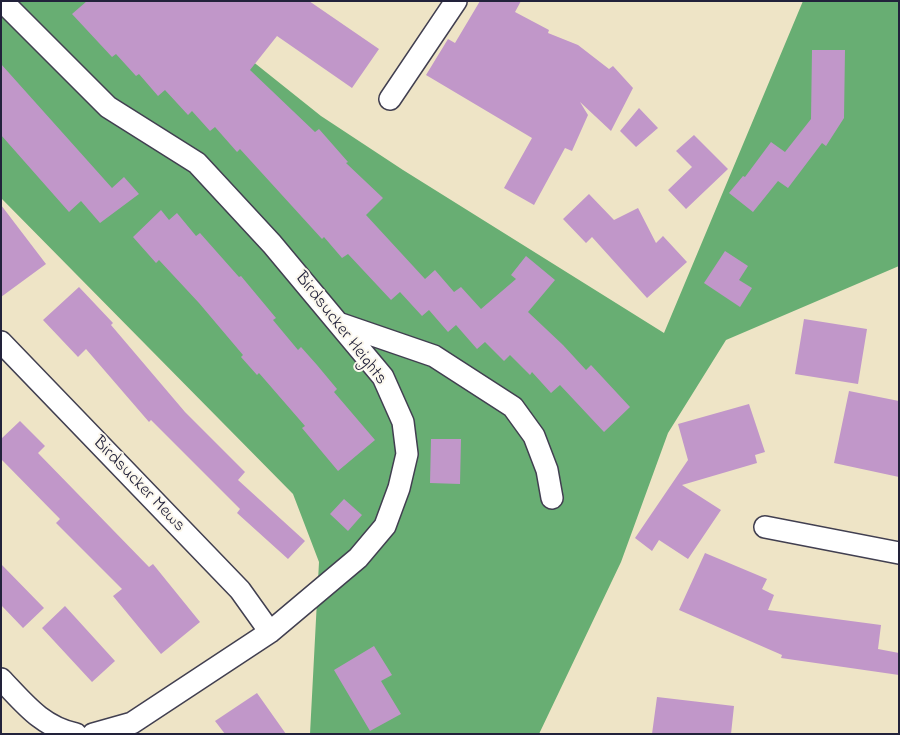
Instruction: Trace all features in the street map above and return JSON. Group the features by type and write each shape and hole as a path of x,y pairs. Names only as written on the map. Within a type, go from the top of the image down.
{"street":[{"path":"390,99 456,1"},
{"name":"Birdsucker Heights","path":"10,9 108,107 197,164 272,244 383,377 403,422 407,454 399,488 385,526 358,558 270,632 132,723 93,734"},
{"path":"338,323 434,356 513,407 534,436 547,470 552,498"},
{"name":"Birdsucker Mews","path":"1,342 240,590 270,632"},
{"path":"765,527 899,553"},
{"path":"1,679 40,719 62,731 76,734"}],"green space":[{"path":"1,1 177,1 321,116 403,170 664,333 803,1 899,1 899,266 726,340 668,433 621,562 539,734 310,734 319,562 293,494 1,198"}],"building":[{"path":"87,1 309,1 379,49 352,88 277,36 250,70 315,132 319,129 348,162 346,163 383,198 366,215 425,279 435,270 454,292 461,287 481,309 516,279 511,275 526,256 555,280 528,312 586,370 591,365 630,407 604,432 560,385 551,393 532,372 530,375 510,355 504,361 485,342 477,349 456,325 448,332 429,310 422,316 400,292 391,300 348,254 342,258 324,237 322,239 240,149 237,152 215,127 210,131 192,111 188,115 165,90 158,96 139,74 136,76 116,54 112,57 72,14"},
{"path":"480,1 521,1 515,12 549,30 548,33 578,45 609,69 613,66 633,88 611,131 580,102 588,115 572,151 565,148 534,205 504,188 532,138 426,75 448,39 455,43"},
{"path":"812,50 845,50 844,118 826,146 822,143 788,188 778,181 753,212 729,193 743,176 745,177 771,142 785,152 811,119"},
{"path":"1,64 112,188 124,177 139,194 100,223 81,201 69,212 1,135"},
{"path":"639,108 658,128 636,147 620,131"},
{"path":"694,135 728,169 686,209 668,190 692,167 676,151"},
{"path":"589,194 614,220 638,208 656,243 663,236 687,262 647,298 592,237 586,243 563,219"},
{"path":"1,205 46,264 1,297"},
{"path":"161,210 169,220 177,213 196,236 200,233 239,277 241,276 276,318 273,320 298,350 301,347 317,365 337,389 334,392 375,440 338,471 302,428 305,426 259,373 257,375 241,357 243,355 199,303 159,260 156,263 133,237"},
{"path":"725,251 748,266 739,280 752,288 740,307 704,283"},
{"path":"79,287 113,323 111,325 185,412 245,472 238,480 305,541 288,559 237,513 240,509 151,420 149,422 86,349 78,357 43,320"},
{"path":"804,319 867,329 858,384 795,374"},
{"path":"849,391 899,401 899,477 834,463"},
{"path":"749,404 765,452 755,455 757,463 682,485 721,510 688,559 659,540 652,551 635,538 688,460 678,424"},
{"path":"20,421 45,446 38,453 149,567 153,564 200,622 161,654 113,596 122,589 56,523 60,519 1,459 1,439"},
{"path":"431,439 461,439 460,484 430,483"},
{"path":"344,499 362,515 348,531 330,514"},
{"path":"705,553 767,579 762,589 774,595 768,610 881,625 878,649 899,653 899,675 781,658 782,655 679,610"},
{"path":"1,564 44,608 23,628 1,605"},
{"path":"65,606 115,661 92,682 42,628"},
{"path":"374,646 392,675 381,681 401,714 370,731 334,670"},
{"path":"257,693 286,734 225,734 215,721"},
{"path":"657,697 734,706 731,734 652,734"}]}
